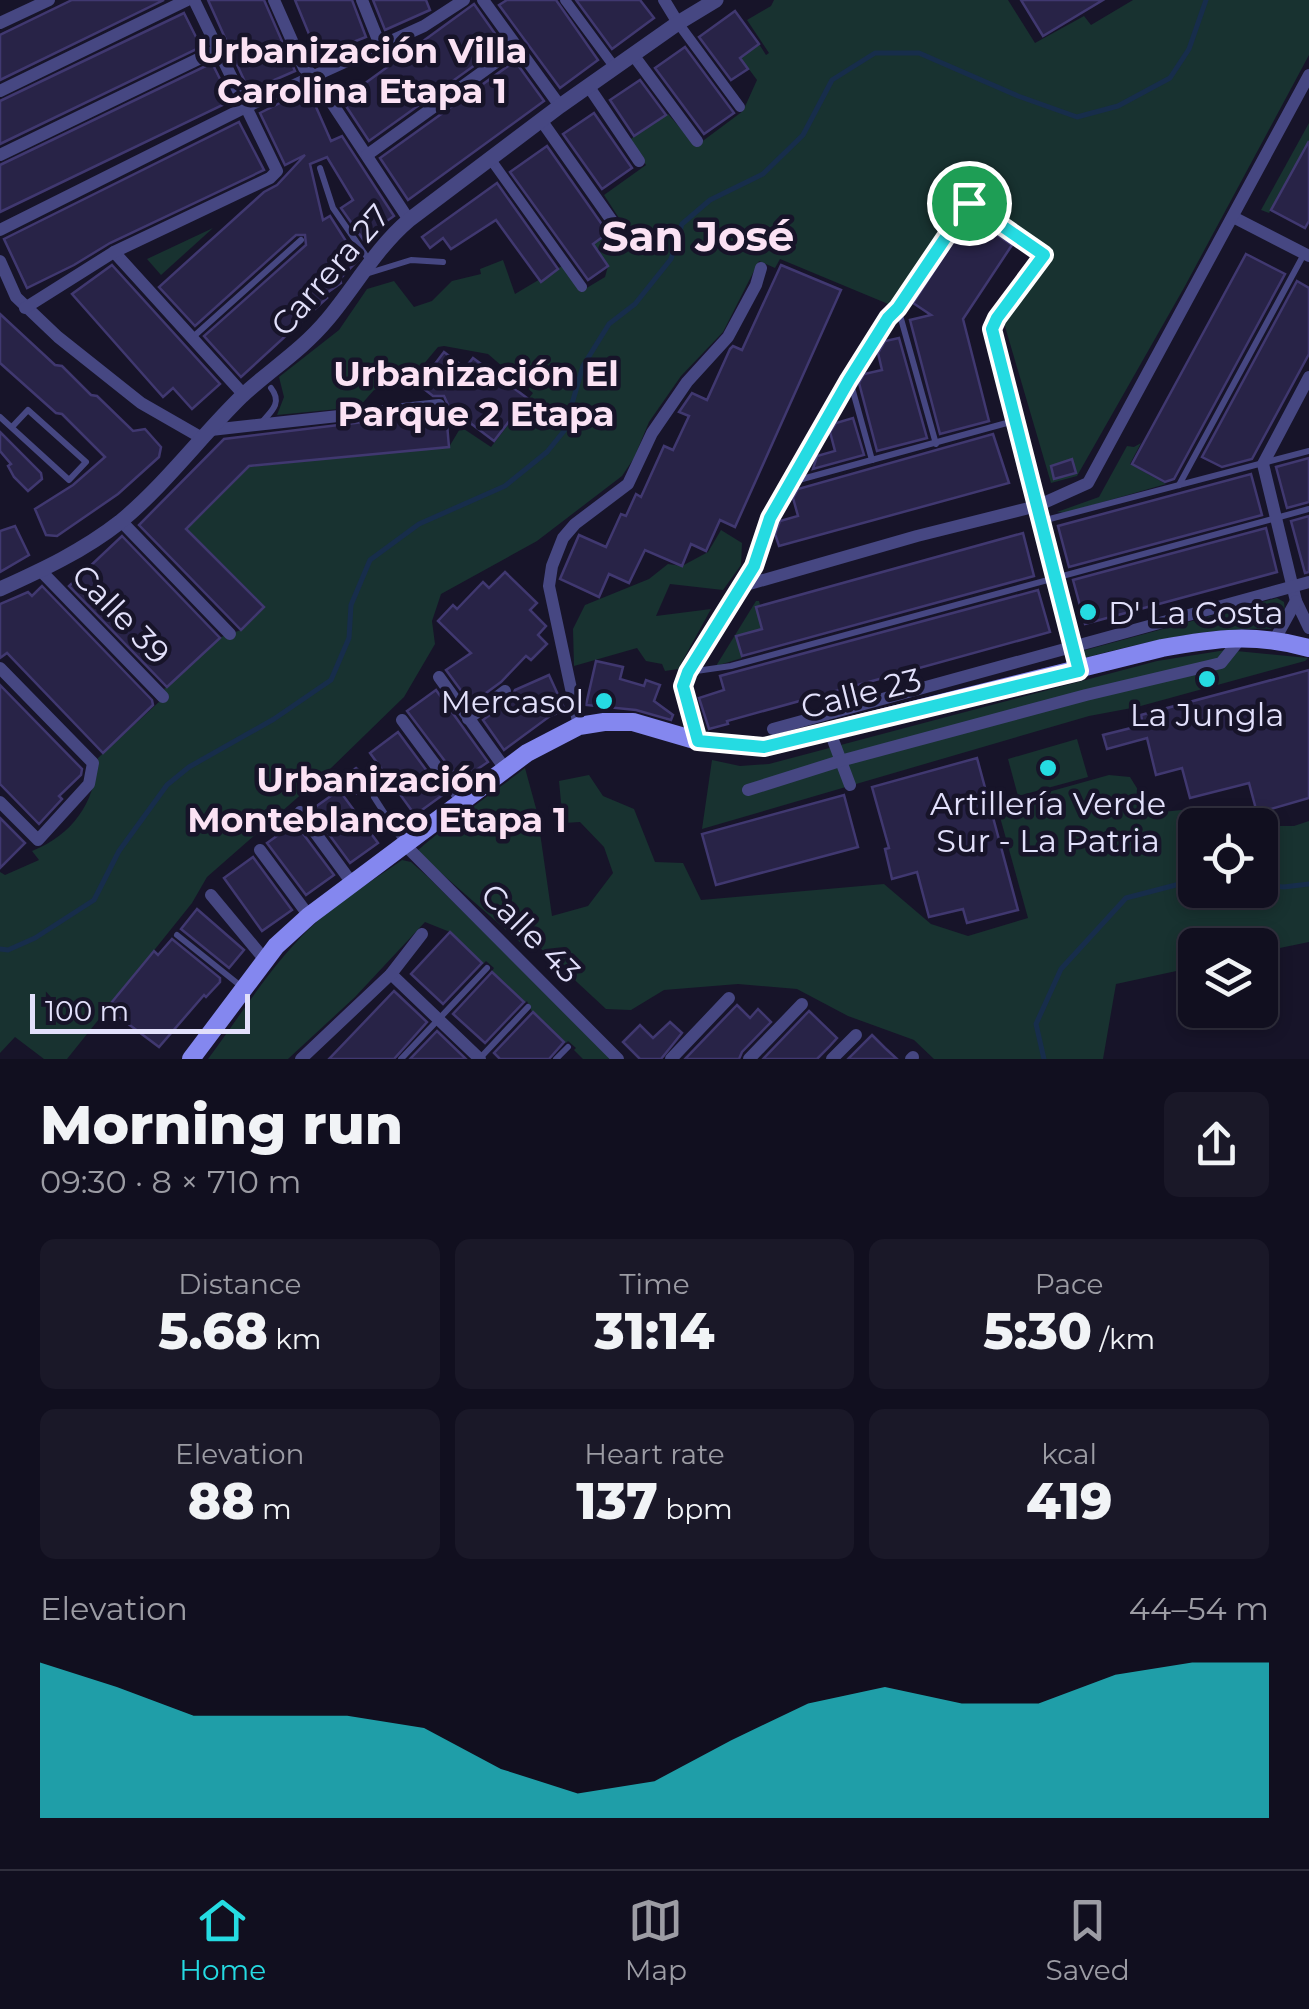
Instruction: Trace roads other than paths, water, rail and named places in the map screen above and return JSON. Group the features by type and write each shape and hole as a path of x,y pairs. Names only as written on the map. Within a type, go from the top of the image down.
{"main road":[{"name":"Calle 23","path":"191,1059 265,960 309,916 462,800 552,738 579,726 632,722 698,741 764,747 1220,637 1275,638 1309,648"}],"street":[{"path":"0,23 49,0"},
{"path":"0,91 191,0 248,106 277,170 270,178 114,252 25,308"},
{"path":"274,0 304,68 314,76 409,220"},
{"path":"362,0 380,45"},
{"path":"432,0 439,18"},
{"path":"0,230 248,106 439,18 464,0"},
{"path":"483,0 560,106"},
{"path":"564,0 616,69"},
{"path":"664,0 740,106"},
{"name":"Carrera 27","path":"0,589 65,558 121,521 244,395 296,354 329,318 394,232 488,157 716,0"},
{"path":"367,156 517,46"},
{"path":"0,155 219,49"},
{"path":"634,56 697,141"},
{"path":"739,587 1038,506 1088,483 1309,74"},
{"path":"588,88 639,161"},
{"path":"542,120 616,228"},
{"path":"488,157 582,286"},
{"path":"969,203 1044,255 992,329 1079,671"},
{"path":"1232,216 1307,255"},
{"path":"114,252 244,395"},
{"path":"0,261 25,308 141,403 206,434 260,424 439,405"},
{"path":"579,726 549,586 563,538 575,524 628,484 652,432 686,382 728,337 762,268"},
{"path":"698,741 683,686 688,672 754,566 770,518 849,380 898,308"},
{"path":"1309,377 1263,464 1295,594 1309,628"},
{"path":"121,521 230,634"},
{"name":"Calle 39","path":"40,570 163,696"},
{"path":"1275,638 1295,594 1309,582"},
{"path":"773,728 1073,647 1295,594"},
{"path":"748,790 840,761 1221,663 1241,638"},
{"path":"0,668 92,763 89,784 38,840 0,802"},
{"path":"439,677 506,770"},
{"path":"468,719 505,691"},
{"path":"402,720 462,800"},
{"path":"830,732 850,785"},
{"path":"300,812 352,883"},
{"name":"Calle 43","path":"405,845 618,1059"},
{"path":"260,850 309,916"},
{"path":"211,895 265,960"},
{"path":"301,1059 391,974 422,934"},
{"path":"391,974 480,1058"},
{"path":"670,1059 729,998"},
{"path":"749,1059 802,1004"},
{"path":"832,1059 856,1035"}],"lane":[{"path":"320,168 333,208 371,262"},
{"path":"936,444 898,308 969,203"},
{"path":"192,338 301,240"},
{"path":"1178,486 1307,255"},
{"path":"358,277 411,260 443,262"},
{"path":"849,380 872,460"},
{"path":"260,424 276,407 272,388"},
{"path":"0,417 69,480 86,462 28,410 12,427"},
{"path":"793,481 1016,421"},
{"path":"1041,522 1309,452"},
{"path":"688,672 731,666 1309,510"},
{"path":"374,798 405,845"},
{"path":"176,935 244,988"},
{"path":"401,1059 487,968"},
{"path":"480,1058 528,1008"},
{"path":"556,1059 568,1046"}],"waterway":[{"path":"0,949 8,950 35,938 94,900 119,851 167,785 189,767 274,719 331,680 349,638 351,605 370,560 419,524 505,486 547,452 564,431 583,366 609,324 635,304 671,259 682,224 710,200 763,174 803,135 832,80 875,53 919,53 1077,117 1118,106 1170,78 1189,49 1206,0"},
{"path":"1044,1059 1036,1024 1061,969 1126,898 1178,884"},
{"path":"1278,886 1309,884"}],"place":[{"name":"D' La Costa","path":"1088,612"},
{"name":"La Jungla","path":"1207,679"},
{"name":"Mercasol","path":"604,701"},
{"name":"Artillería Verde Sur - La Patria","path":"1048,768"}],"district":[{"name":"Urbanización Villa Carolina Etapa 1","path":"362,70"},
{"name":"San José","path":"698,236"},
{"name":"Urbanización El Parque 2 Etapa","path":"476,393"},
{"name":"Urbanización Monteblanco Etapa 1","path":"377,799"}]}
